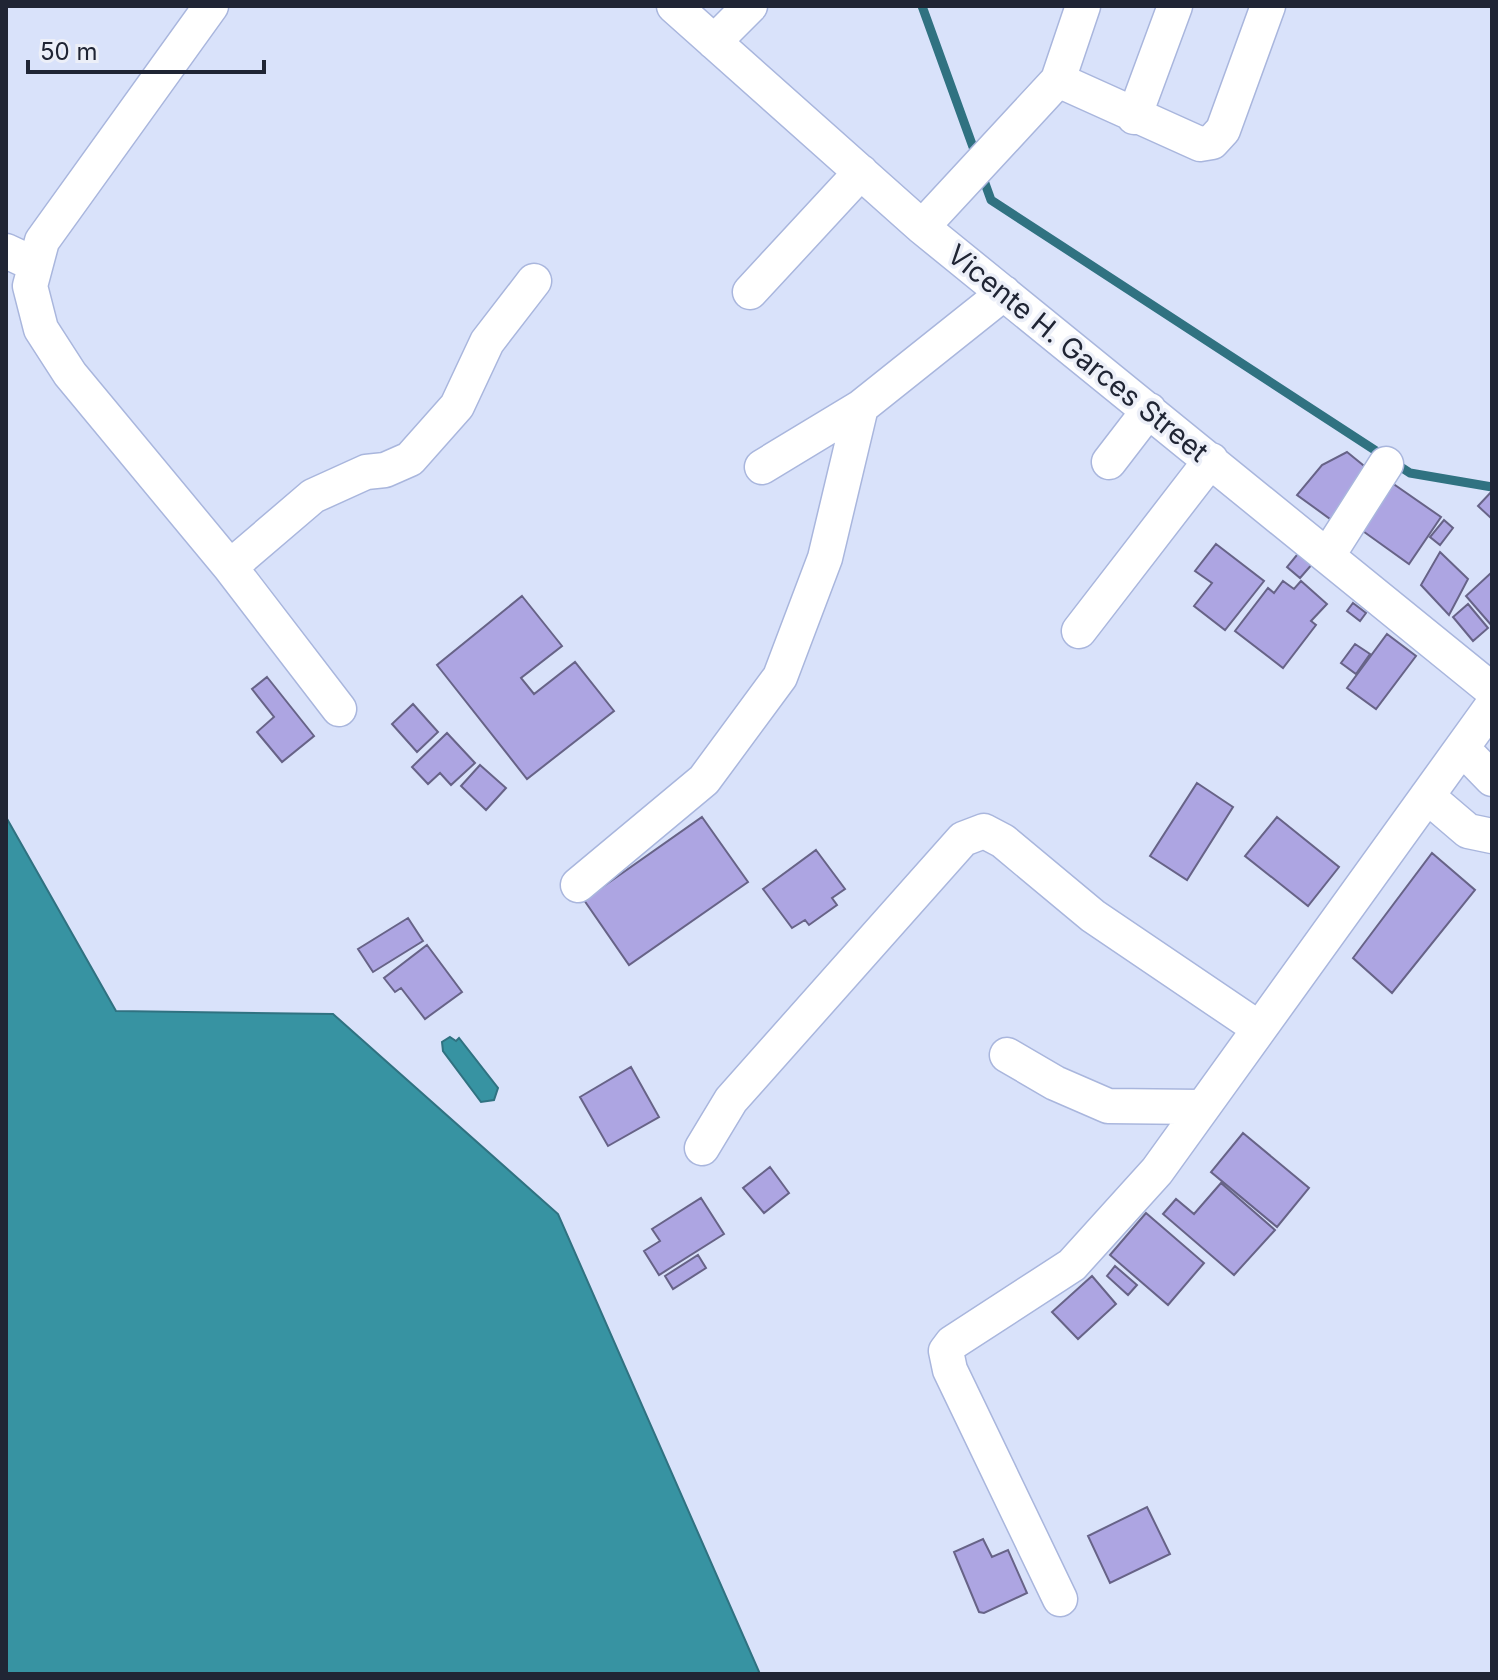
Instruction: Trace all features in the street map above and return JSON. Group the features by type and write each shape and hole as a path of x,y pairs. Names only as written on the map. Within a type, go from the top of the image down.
{"street":[{"path":"211,6 42,241 20,258 34,308 56,353 230,567 339,709"},
{"name":"Vicente H. Garces Street","path":"674,6 922,227 1492,690"},
{"path":"714,42 750,6"},
{"path":"922,227 1058,80 1083,6"},
{"path":"1134,117 1175,6"},
{"path":"1058,80 1134,117 1200,144 1212,142 1223,130 1268,6"},
{"path":"750,292 861,172"},
{"path":"230,567 313,496 366,472 385,470 410,459 457,406 487,342 534,281"},
{"path":"762,467 861,407 1004,293"},
{"path":"578,885 704,780 780,677 825,558 861,407"},
{"path":"1109,462 1149,410"},
{"path":"1079,631 1211,460"},
{"path":"1328,555 1386,464"},
{"path":"1060,1599 950,1370 946,1351 952,1343 1072,1265 1157,1171 1257,1027 1492,706"},
{"path":"1462,748 1492,779"},
{"path":"1427,796 1468,831 1492,836"},
{"path":"702,1148 711,1128 752,1076 963,839 984,831 1003,841 1093,916 1257,1027"},
{"path":"1007,1055 1055,1083 1108,1106 1201,1107"}],"water":[{"path":"6,817 116,1011 333,1014 558,1214 760,1674 6,1674"},
{"path":"450,1037 456,1041 459,1038 498,1088 494,1100 481,1102 443,1051 442,1042"}],"building":[{"path":"1347,452 1374,474 1337,524 1297,495 1322,465"},
{"path":"1382,476 1441,517 1409,564 1360,529"},
{"path":"1492,491 1492,519 1478,506"},
{"path":"1444,520 1453,528 1440,545 1430,537"},
{"path":"1216,544 1264,581 1225,630 1194,606 1212,583 1195,571"},
{"path":"1301,550 1314,562 1300,578 1287,567"},
{"path":"1440,552 1468,579 1449,615 1421,585"},
{"path":"1492,572 1492,626 1466,596"},
{"path":"1283,581 1294,589 1301,581 1327,604 1311,621 1316,625 1283,668 1235,631 1268,588 1274,593"},
{"path":"522,596 562,646 521,678 534,694 575,662 614,711 527,779 437,665"},
{"path":"1353,603 1366,613 1360,621 1347,611"},
{"path":"1468,604 1488,628 1473,641 1453,617"},
{"path":"1387,634 1416,656 1376,709 1347,688"},
{"path":"1355,644 1370,654 1356,674 1341,663"},
{"path":"267,677 314,736 282,762 257,732 274,717 252,689"},
{"path":"413,704 438,732 417,752 392,724"},
{"path":"447,733 475,763 451,785 440,773 428,784 412,767"},
{"path":"480,765 506,788 486,810 461,786"},
{"path":"1197,783 1233,807 1187,880 1150,856"},
{"path":"702,817 748,882 629,965 584,900"},
{"path":"1277,817 1339,867 1308,906 1245,856"},
{"path":"816,850 845,889 832,898 837,905 809,925 805,920 792,928 763,889"},
{"path":"1432,853 1475,890 1392,993 1353,958"},
{"path":"408,918 423,941 373,972 358,949"},
{"path":"427,945 462,992 425,1019 401,988 395,992 384,978"},
{"path":"631,1067 659,1117 608,1146 580,1097"},
{"path":"1243,1133 1309,1188 1277,1227 1211,1172"},
{"path":"770,1167 789,1193 764,1213 743,1188"},
{"path":"1221,1183 1275,1230 1234,1275 1163,1214 1176,1199 1194,1214"},
{"path":"701,1198 724,1234 659,1275 644,1251 660,1241 652,1229"},
{"path":"1146,1213 1204,1263 1168,1305 1110,1255"},
{"path":"698,1255 706,1268 673,1289 665,1276"},
{"path":"1115,1266 1137,1285 1128,1295 1107,1276"},
{"path":"1092,1276 1116,1304 1078,1339 1052,1312"},
{"path":"1147,1507 1170,1554 1110,1583 1088,1536"},
{"path":"983,1539 992,1557 1008,1550 1027,1593 984,1613 979,1612 954,1552"}],"waterway":[{"path":"922,6 973,147"},
{"path":"982,175 991,200 1410,473 1492,487"}]}
